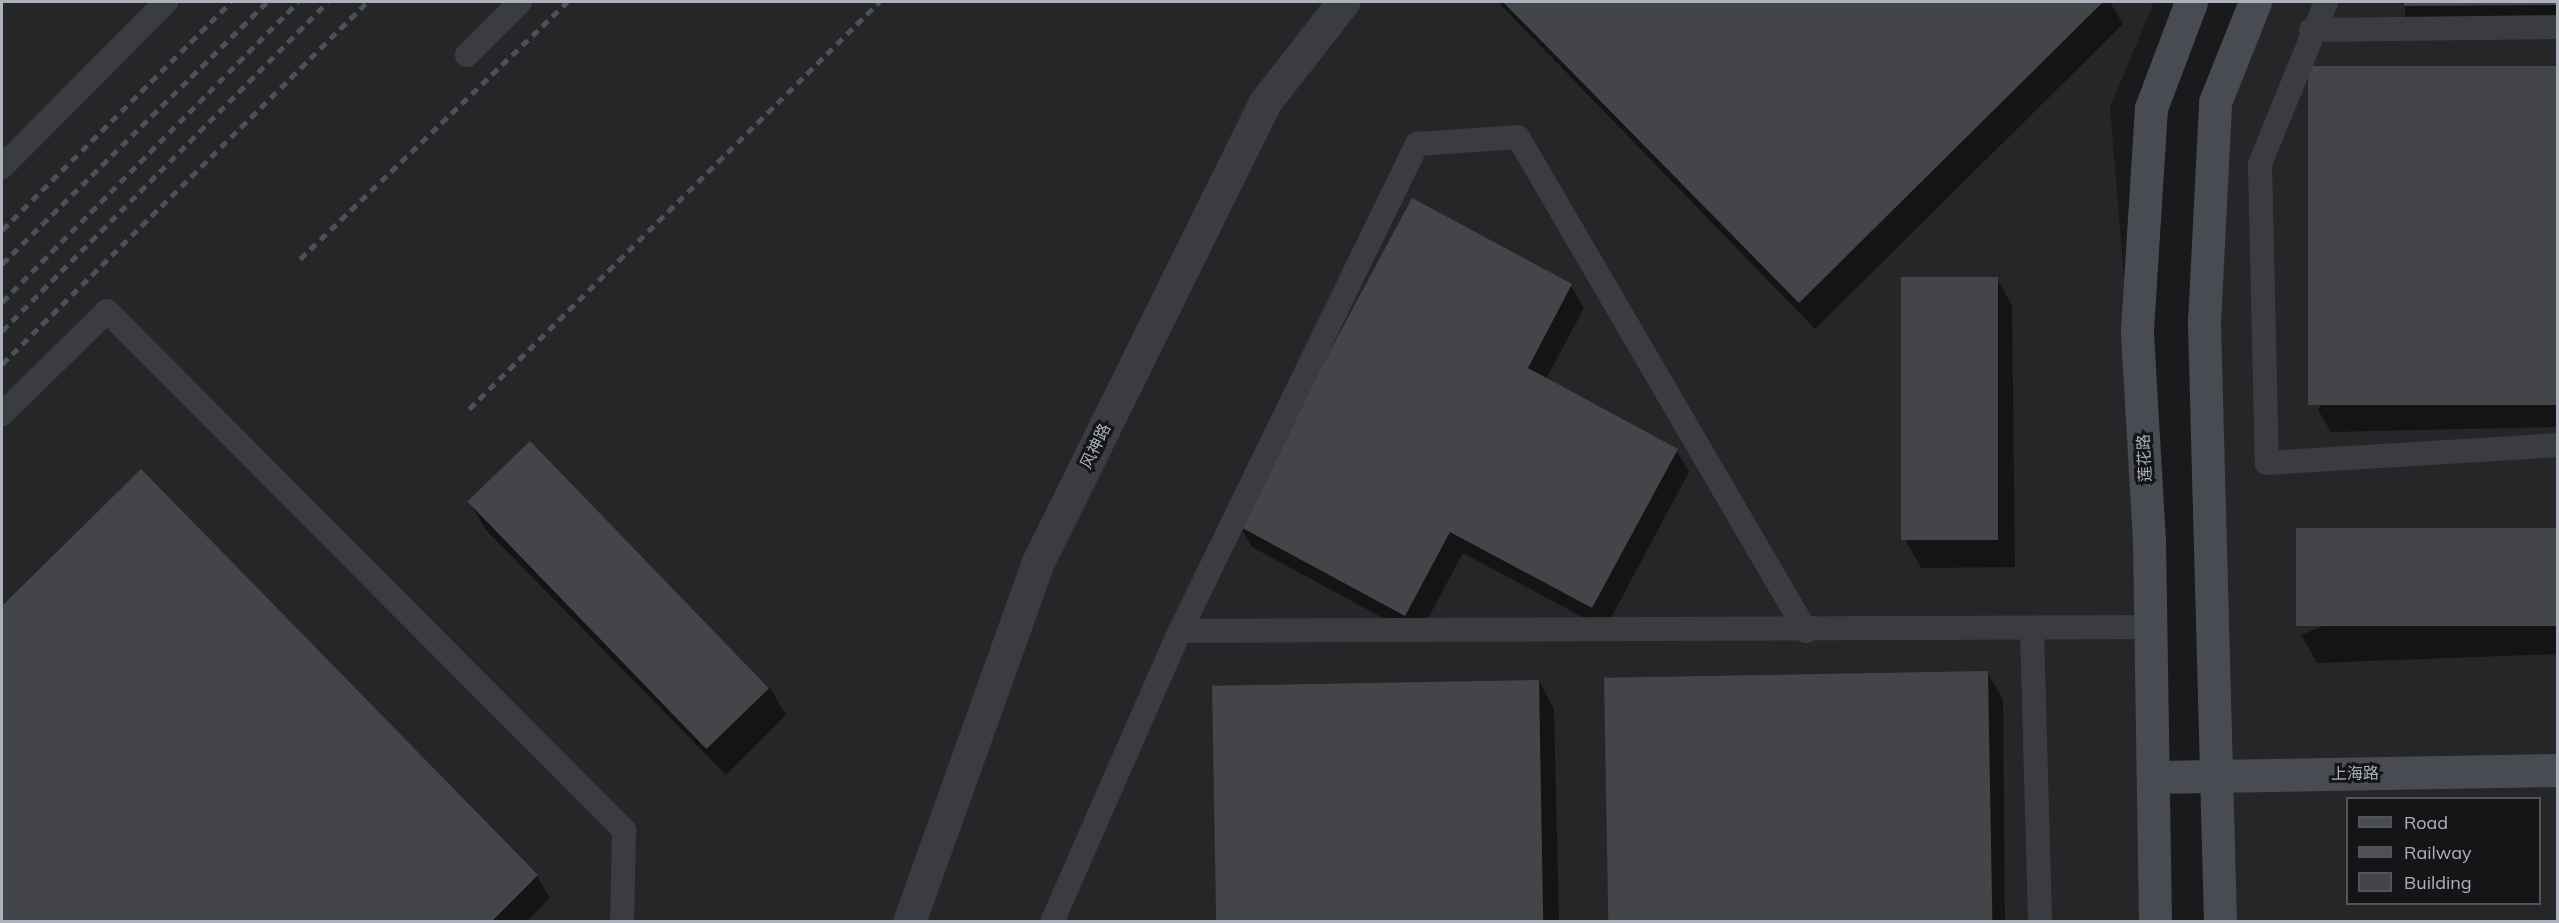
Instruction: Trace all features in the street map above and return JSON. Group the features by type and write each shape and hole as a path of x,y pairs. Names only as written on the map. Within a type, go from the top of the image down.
{"street":[{"name":"风神路","path":"909,921 1038,564 1265,102 1343,2"},
{"name":"莲花路","path":"2155,921 2150,627 2137,330 2151,108 2191,2"},
{"path":"2220,921 2218,775 2204,322 2215,102 2255,2"},
{"name":"上海路","path":"2153,777 2558,770"}],"lane":[{"path":"2,167 166,2"},
{"path":"467,55 520,2"},
{"path":"2326,2 2311,30 2260,164 2267,464 2558,445"},
{"path":"2311,30 2558,27"},
{"path":"1052,921 1180,631 1417,144 1518,137 1806,632"},
{"path":"2,414 107,311 624,830 622,921"},
{"path":"1180,631 1806,632 2032,631 2150,627"},
{"path":"2032,631 2040,921"}],"shaded area":[{"path":"2,2 2154,2 2110,107 2150,596 2155,921 2,922"},
{"path":"2255,2 2557,2 2557,921 2220,921 2215,102"}],"building":[{"path":"1503,2 2103,2 1799,303"},
{"path":"2404,2 2558,2 2558,5 2404,6"},
{"path":"2308,66 2558,66 2558,405 2308,405"},
{"path":"1412,198 1572,284 1528,368 1678,449 1592,608 1450,532 1405,616 1237,525"},
{"path":"1901,277 1998,277 1998,540 1901,540"},
{"path":"530,441 769,688 706,749 467,501"},
{"path":"141,469 538,875 491,922 2,922 2,606"},
{"path":"2296,528 2558,528 2558,626 2296,626"},
{"path":"1988,671 1992,922 1608,922 1604,678"},
{"path":"1539,680 1543,922 1216,922 1212,686"}],"railway":[{"path":"2,230 231,2"},
{"path":"2,264 267,2"},
{"path":"2,302 298,2"},
{"path":"2,331 328,2"},
{"path":"2,364 367,2"},
{"path":"300,259 567,2"},
{"path":"469,409 879,2"}]}
